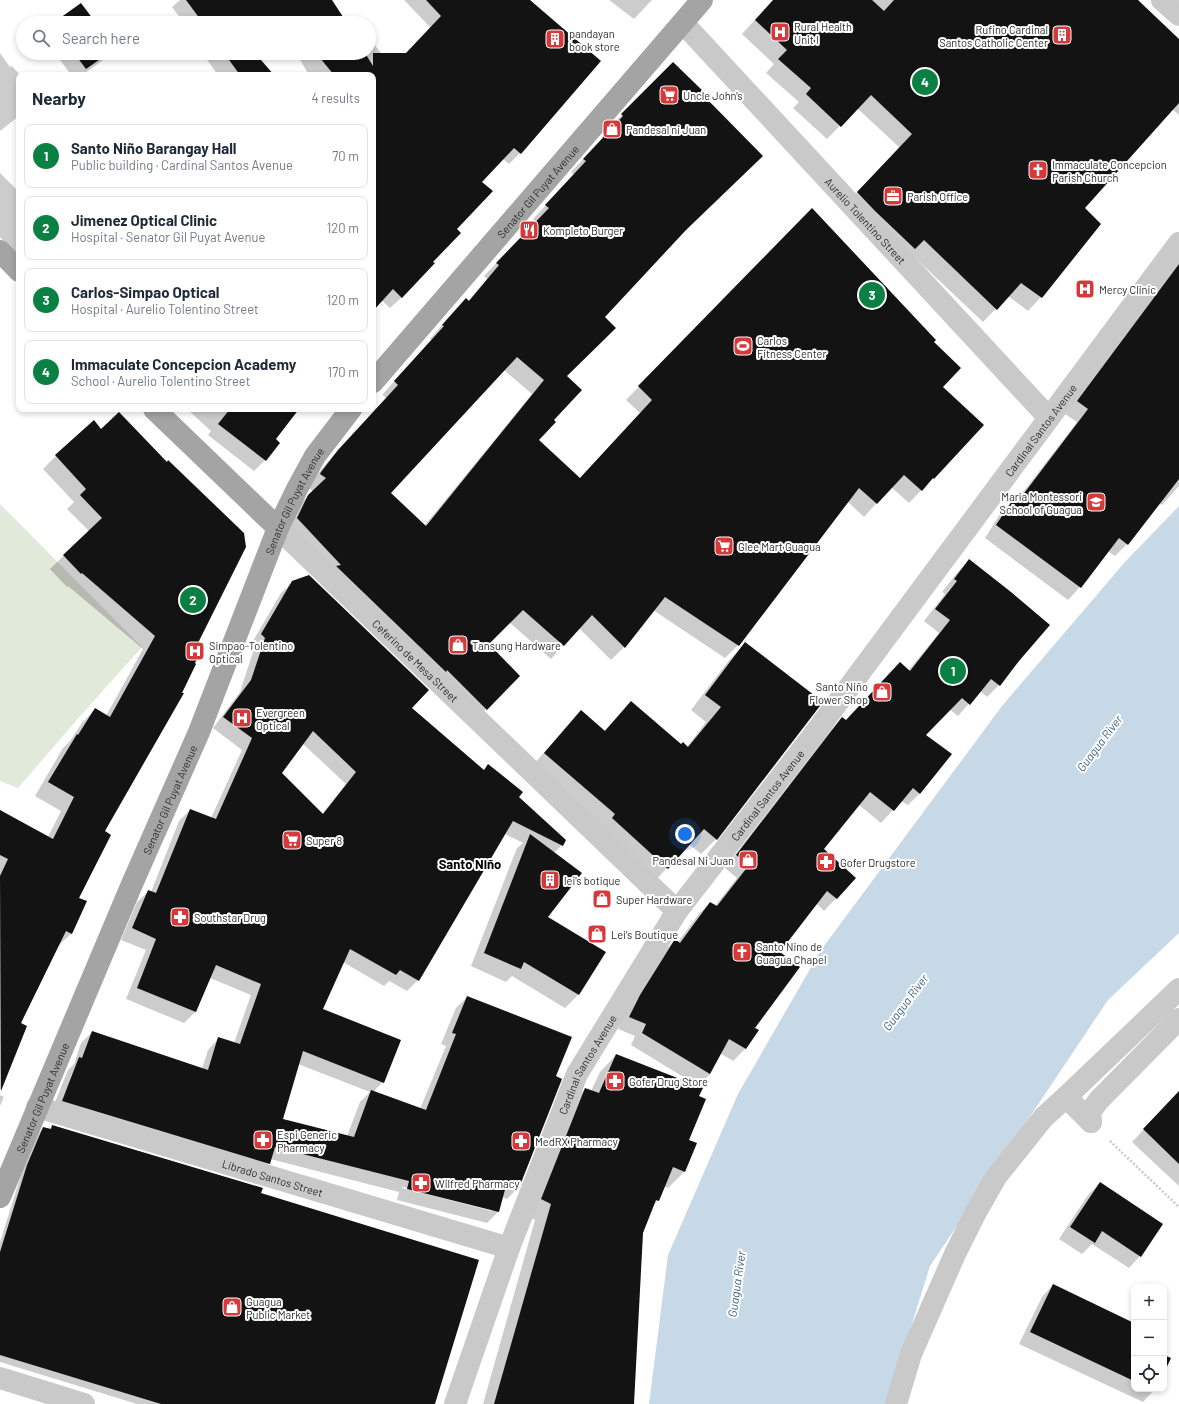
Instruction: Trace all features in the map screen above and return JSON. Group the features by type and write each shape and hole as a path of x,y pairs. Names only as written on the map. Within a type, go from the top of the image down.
{"main road":[{"name":"Senator Gil Puyat Avenue","path":"376,379 702,0"},
{"path":"0,251 16,267"},
{"name":"Ceferino de Mesa Street","path":"157,412 278,528"},
{"name":"Senator Gil Puyat Avenue","path":"0,1197 132,884 199,732 278,528 315,456 349,412"}],"street":[{"path":"1162,0 1179,14"},
{"name":"Aurelio Tolentino Street","path":"683,23 1049,418"},
{"name":"Cardinal Santos Avenue","path":"455,1404 509,1248 577,1074 677,911 820,726 1179,243"},
{"name":"Ceferino de Mesa Street","path":"278,528 677,911"},
{"path":"896,1404 911,1354 955,1254 976,1212 996,1177 1044,1117 1179,989"},
{"path":"1091,1122 1090,1112 1099,1100 1179,1019"},
{"path":"1066,1097 1091,1122"},
{"name":"Librado Santos Street","path":"37,1107 509,1248"},
{"path":"0,1378 84,1404"}],"path":[{"path":"1091,1122 1179,1207"}],"green space":[{"path":"0,504 142,647 18,788 0,781"}],"water":[{"name":"Guagua River","path":"1179,506 1179,933 1108,1000 930,1266 887,1404 649,1404 668,1255 738,1094 821,950 1002,706 1125,562"}],"building":[{"path":"186,0 332,0 342,16 198,16"},
{"path":"426,0 530,0 601,61 521,154 514,148 482,182 493,191 457,229 461,233 433,262 435,263 402,298 393,289 376,308 376,72 332,72 322,60 369,60 373,66 373,60 376,60 376,53 406,53 441,16"},
{"path":"773,0 872,0 884,11 894,0 1138,0 1179,39 1179,103 1085,208 1101,224 1042,298 1021,283 997,310 924,240 915,249 857,192 912,134 871,95 841,127 806,94 811,88 778,59 787,50 755,20"},
{"path":"81,3 91,16 63,16"},
{"path":"79,60 99,60 86,69"},
{"path":"229,60 261,60 271,72 238,72"},
{"path":"673,62 704,92 702,94 763,156 686,230 605,317 616,328 567,376 582,390 554,420 556,422 539,440 580,478 652,400 638,386 812,208 936,340 934,342 961,368 943,387 984,425 922,491 904,475 877,504 859,488 739,646 665,597 625,648 592,615 564,646 523,610 489,644 520,676 487,710 447,670 446,672 336,566 341,565 297,518 308,495 326,478 320,474 338,450 373,412 376,412 376,409 398,385 394,381 444,326 442,325 466,298 469,301 499,265 496,263 549,208 545,205 586,161 583,159 623,116 621,114","holes":["517,357 544,380 426,526 391,493"]},
{"path":"1179,264 1179,479 1128,545 1119,538 1081,588 996,525 1014,498 1019,500 1088,409 1077,401"},
{"path":"119,412 167,462 168,460 244,533 246,547 198,643 204,646 182,693 184,693 105,831 111,835 79,898 87,901 72,934 66,931 21,1023 27,1026 1,1091 0,876 8,859 0,855 0,810 53,839 74,797 48,782 77,734 78,735 95,708 110,717 155,636 82,573 81,574 63,555 102,518 80,495 86,489 55,455 94,420 101,429"},
{"path":"228,412 297,412 276,439 280,443 266,461 218,424"},
{"path":"969,559 1050,625 1000,686 991,679 970,705 962,698 926,735 952,754 920,794 913,788 894,811 870,792 824,849 856,878 837,899 827,891 780,952 800,967 755,1028 759,1030 746,1049 729,1039 710,1074 642,1033 646,1024 629,1017 640,995 675,939 680,943 710,902 717,906 749,865 736,855 842,717 846,720 900,662 910,671 950,620 935,609 957,581 954,579"},
{"path":"309,575 429,690 412,708 484,770 488,764 523,792 519,797 566,840 563,846 513,821 419,981 400,970 396,975 350,949 323,1009 401,1040 384,1083 303,1051 283,1119 354,1137 371,1090 426,1110 456,1034 452,1033 467,996 572,1037 556,1076 562,1079 519,1188 507,1182 499,1212 407,1189 409,1181 275,1147 270,1164 62,1101 79,1057 82,1058 92,1031 208,1070 218,1037 240,1044 261,984 216,965 196,1012 137,988 156,939 132,928 148,890 156,893 190,809 216,819 252,738 223,717 251,680 265,638 261,634 292,581","holes":["313,731 356,772 323,814 282,773"]},
{"path":"745,642 823,702 717,840 704,829 668,869 612,818 615,814 544,753 581,710 605,731 631,701 681,744 683,742 688,747 721,707 705,695"},
{"path":"530,834 582,873 548,917 606,952 579,995 524,962 521,969 484,953"},
{"path":"616,1054 703,1088 699,1096 706,1099 689,1140 697,1143 685,1172 673,1167 659,1201 656,1200 643,1233 634,1404 494,1404 551,1204 541,1199 585,1088 599,1093"},
{"path":"1179,1091 1179,1164 1143,1129"},
{"name":"Guagua Public Market","path":"52,1125 263,1188 261,1193 479,1260 435,1404 161,1404 0,1355 0,1252 27,1165 43,1127 51,1129"},
{"path":"1100,1182 1163,1224 1141,1257 1102,1231 1095,1243 1070,1227"},
{"path":"1053,1284 1131,1322 1131,1380 1030,1332"},
{"path":"1167,1356 1171,1358 1167,1367"}],"place":[{"name":"Rural Health Unit I","path":"780,32"},
{"name":"Rufino Cardinal Santos Catholic Center","path":"1062,35"},
{"name":"pandayan book store","path":"555,39"},
{"name":"Immaculate Concepcion Academy","path":"925,82"},
{"name":"Uncle John's","path":"669,95"},
{"name":"Pandesal ni Juan","path":"612,129"},
{"name":"Immaculate Concepcion Parish Church","path":"1038,170"},
{"name":"Parish Office","path":"893,196"},
{"name":"Kompleto Burger","path":"529,230"},
{"name":"Mercy Clinic","path":"1085,289"},
{"name":"Carlos-Simpao Optical","path":"872,295"},
{"name":"Carlos Fitness Center","path":"743,346"},
{"name":"Maria Montessori School of Guagua","path":"1096,502"},
{"name":"Glee Mart Guagua","path":"724,546"},
{"name":"Jimenez Optical Clinic","path":"193,600"},
{"name":"Tansung Hardware","path":"458,645"},
{"name":"Simpao-Tolentino Optical","path":"195,651"},
{"name":"Santo Niño Barangay Hall","path":"953,671"},
{"name":"Santo Niño Flower Shop","path":"882,692"},
{"name":"Evergreen Optical","path":"242,718"},
{"name":"Super 8","path":"292,840"},
{"name":"Pandesal Ni Juan","path":"748,860"},
{"name":"Gofer Drugstore","path":"826,862"},
{"name":"lei's botique","path":"550,880"},
{"name":"Super Hardware","path":"602,899"},
{"name":"Southstar Drug","path":"180,917"},
{"name":"Lei's Boutique","path":"597,934"},
{"name":"Santo Nino de Guagua Chapel","path":"742,952"},
{"name":"Gofer Drug Store","path":"615,1081"},
{"name":"Espi Generic Pharmacy","path":"263,1140"},
{"name":"MedRX Pharmacy","path":"521,1141"},
{"name":"Wilfred Pharmacy","path":"421,1183"},
{"name":"Guagua Public Market","path":"232,1307"}],"district":[{"name":"Santo Niño","path":"470,864"}]}
